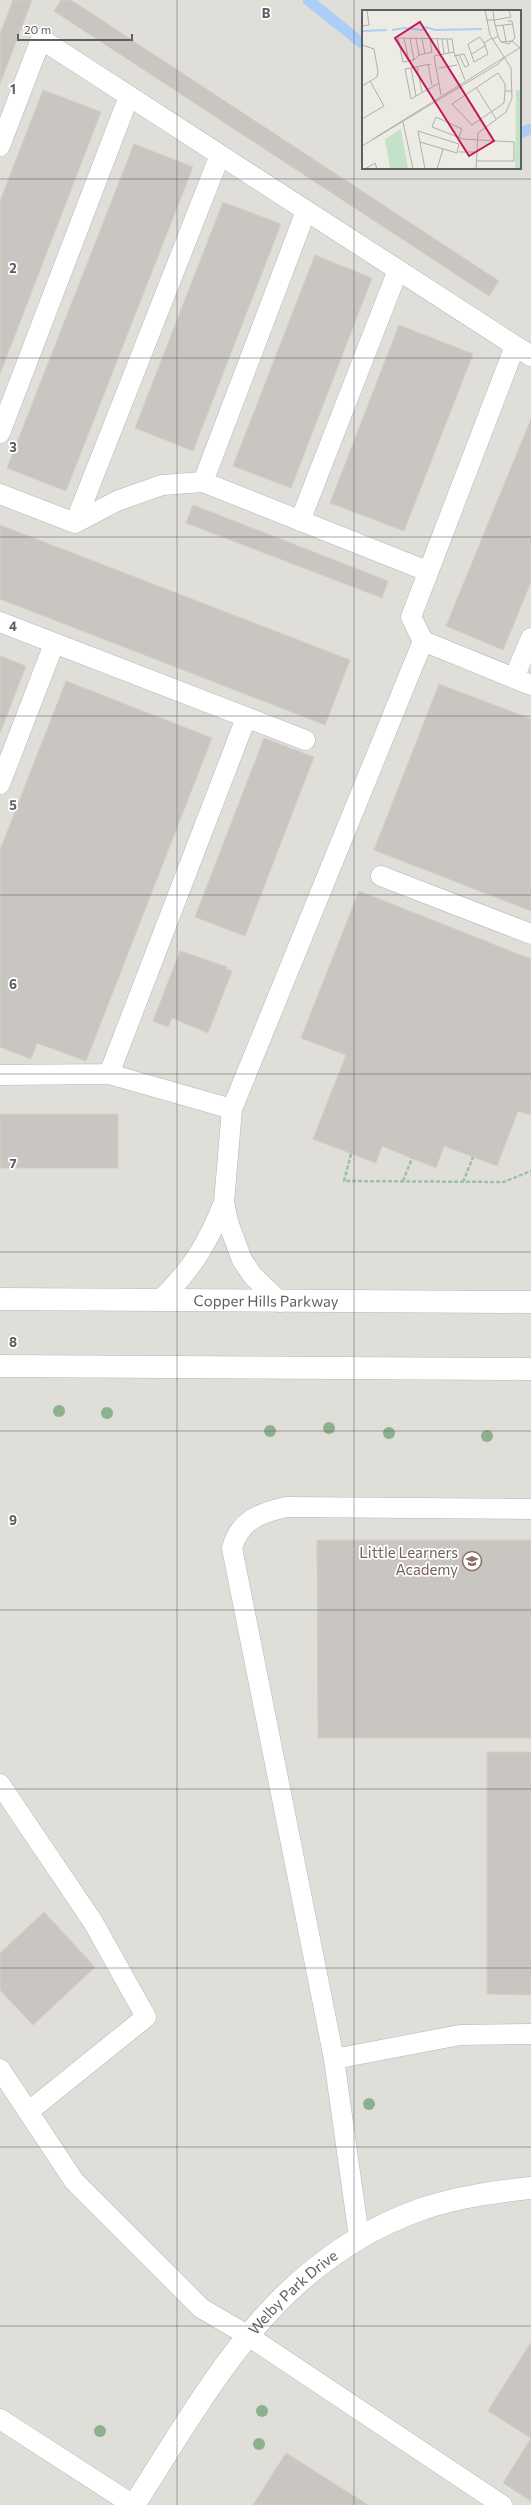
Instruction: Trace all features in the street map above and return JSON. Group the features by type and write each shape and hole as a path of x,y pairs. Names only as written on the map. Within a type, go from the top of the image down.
{"main road":[{"name":"Copper Hills Parkway","path":"0,1299 280,1302 531,1302"},
{"path":"0,1366 531,1369"},
{"name":"Welby Park Drive","path":"133,2505 223,2366 247,2334 294,2285 359,2237 422,2209 457,2199 531,2188"}],"lane":[{"path":"0,146 41,39 523,351 427,571 410,617 423,641 523,682 531,638"},
{"path":"0,433 129,96"},
{"path":"75,523 220,154"},
{"path":"204,482 306,211"},
{"path":"300,521 398,270"},
{"path":"75,523 116,500 162,485 204,482 427,571"},
{"path":"0,494 75,523"},
{"path":"0,622 305,740"},
{"path":"280,1302 253,1276 242,1260 228,1222 224,1202 232,1109 423,641"},
{"path":"0,784 54,644"},
{"path":"109,1074 246,718"},
{"path":"381,876 531,934"},
{"path":"0,1075 109,1074 232,1109"},
{"path":"159,1301 178,1283 208,1242 224,1202"},
{"path":"359,2237 334,2059 233,1558 235,1538 241,1527 261,1513 286,1507 531,1509"},
{"path":"0,1784 93,1922 146,2017 28,2112"},
{"path":"334,2059 460,2035 531,2034"},
{"path":"0,2069 74,2181 201,2308 247,2334 502,2505"},
{"path":"0,2419 133,2505"}],"path":[{"path":"351,1154 344,1180 504,1182 531,1171"},
{"path":"463,1182 473,1157"},
{"path":"403,1181 412,1158"}],"shaded area":[{"path":"0,0 531,0 531,2505 0,2505"}],"building":[{"path":"13,0 32,0 0,84 0,34"},
{"path":"61,0 71,0 499,281 489,296 54,11"},
{"path":"43,90 101,112 0,374 0,201"},
{"path":"134,144 193,167 66,491 7,468"},
{"path":"223,202 281,224 193,451 135,428"},
{"path":"315,255 372,278 291,488 233,466"},
{"path":"399,325 473,354 404,531 330,503"},
{"path":"531,419 531,582 503,650 446,626"},
{"path":"193,505 388,581 382,598 186,523"},
{"path":"0,525 350,660 325,725 0,599"},
{"path":"0,656 26,666 0,733"},
{"path":"66,681 212,738 86,1061 37,1043 31,1059 0,1047 0,850"},
{"path":"439,684 531,719 531,911 374,850"},
{"path":"264,738 314,757 245,936 195,917"},
{"path":"359,891 531,959 531,1115 518,1111 497,1166 444,1146 436,1168 382,1146 376,1163 313,1139 346,1055 301,1038"},
{"path":"180,951 227,967 226,969 232,971 208,1033 172,1018 168,1027 153,1021"},
{"path":"0,1114 118,1114 118,1168 0,1168"},
{"path":"317,1540 531,1540 531,1738 318,1738"},
{"path":"487,1752 531,1752 531,1995 487,1994"},
{"path":"44,1912 95,1967 33,2025 0,1990 0,1953"},
{"path":"531,2342 531,2438 488,2411"},
{"path":"531,2438 531,2501 503,2483"},
{"path":"286,2453 368,2505 253,2505"}],"waterway":[{"path":"308,0 362,43"},
{"path":"521,133 531,129"}],"place":[{"name":"Little Learners Academy","path":"472,1561"}]}
